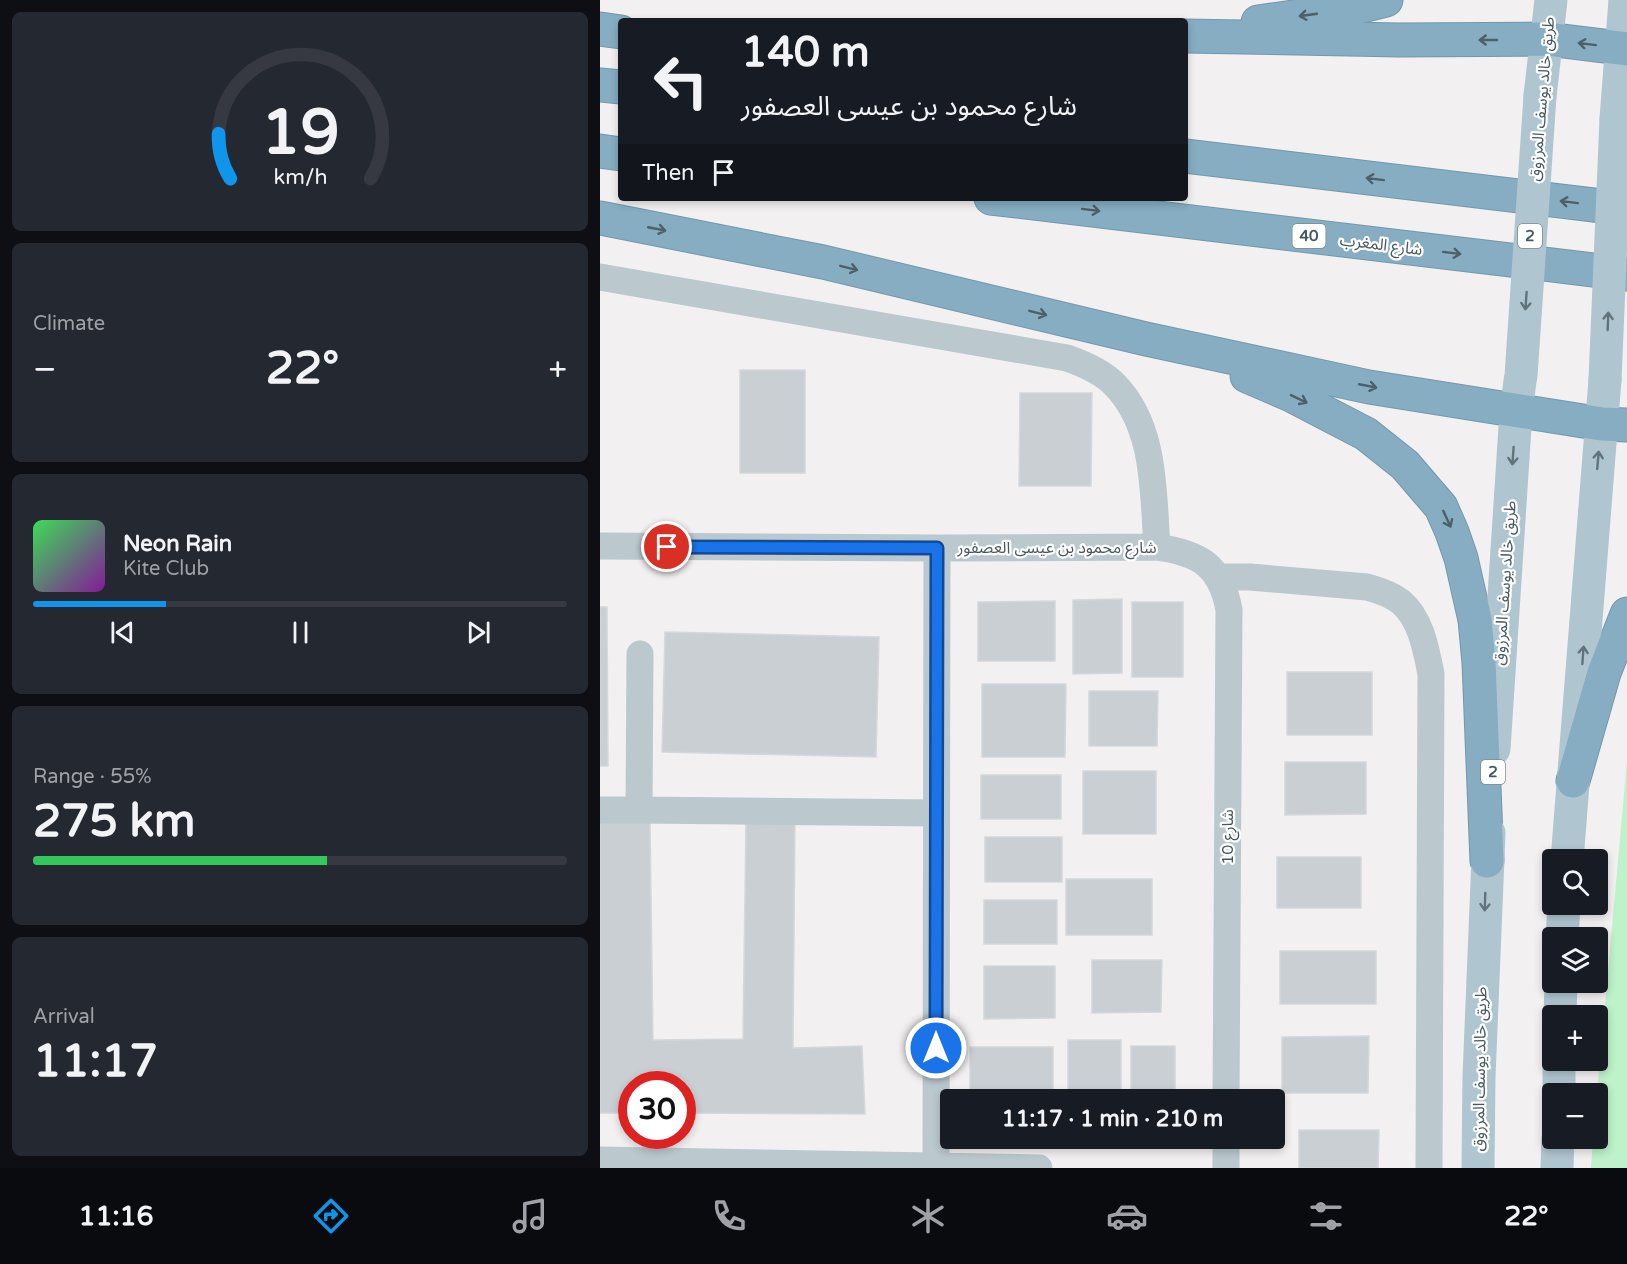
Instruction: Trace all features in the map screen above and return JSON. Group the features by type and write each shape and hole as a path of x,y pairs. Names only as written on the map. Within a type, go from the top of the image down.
{"highway":[{"path":"1188,34 1350,9 1386,0"},
{"path":"600,29 618,32"},
{"path":"1188,34 1400,40 1547,39 1623,48"},
{"path":"600,85 618,87"},
{"path":"600,151 618,154"},
{"path":"1188,156 1627,209"},
{"name":"شارع المغرب","path":"1016,201 1627,274"},
{"path":"600,218 823,262 1146,339 1369,387 1516,412 1615,425"},
{"path":"1146,339 1290,394 1358,429 1385,447 1441,507 1461,558 1475,620 1479,663 1487,861"},
{"path":"1573,780 1604,673 1627,614"}],"main road":[{"name":"طريق خالد يوسف المرزوق","path":"1478,1168 1487,861 1516,412 1521,376 1540,96 1551,0"},
{"path":"1568,849 1592,530 1615,425 1605,380 1616,119 1623,48 1624,0"},
{"path":"1557,1149 1557,1168"}],"street":[{"path":"600,277 1067,358 1086,366 1115,384 1133,410 1141,427 1151,460 1157,547"},
{"name":"شارع محمود بن عيسى العصفور","path":"600,546 1157,547 1195,556 1217,577"},
{"path":"936,1165 937,548"},
{"path":"1217,577 1250,576 1367,587 1385,592 1401,602 1412,615 1420,631 1431,674 1429,1168"},
{"name":"شارع 10","path":"1217,577 1227,598 1229,625 1226,1089"},
{"path":"639,810 640,654"},
{"path":"600,810 936,813"},
{"path":"1226,1149 1226,1168"},
{"path":"600,1160 1039,1168"}],"green space":[{"path":"1627,761 1627,1168 1591,1168 1592,1149 1608,1149 1608,1083 1598,1083 1599,1071 1608,1071 1608,1005 1605,1005 1606,993 1608,993"}],"building":[{"path":"740,370 805,370 805,473 740,473"},
{"path":"1020,393 1092,393 1091,486 1019,486"},
{"path":"1122,599 1122,673 1073,674 1073,600"},
{"path":"1055,601 1055,661 978,661 978,602"},
{"path":"1132,602 1183,602 1183,677 1132,677"},
{"path":"600,607 607,607 608,766 600,766"},
{"path":"665,632 879,637 876,757 662,752"},
{"path":"1287,672 1372,672 1372,735 1287,735"},
{"path":"982,684 1066,684 1065,757 982,757"},
{"path":"1089,691 1158,691 1157,746 1089,746"},
{"path":"1285,762 1366,762 1366,814 1285,815"},
{"path":"1083,771 1156,771 1156,834 1083,834"},
{"path":"981,775 1061,775 1061,819 981,819"},
{"path":"795,819 793,1048 862,1046 865,1114 696,1113 696,1071 618,1071 618,1113 600,1113 600,822 650,822 653,1040 743,1039 746,820"},
{"path":"985,837 1062,837 1062,882 985,882"},
{"path":"1277,857 1361,857 1361,908 1277,908"},
{"path":"1066,879 1152,879 1152,935 1066,935"},
{"path":"984,900 1057,900 1057,944 984,944"},
{"path":"1280,951 1376,951 1376,1004 1280,1004"},
{"path":"1092,960 1162,960 1161,1012 1092,1013"},
{"path":"984,966 1055,966 1055,1018 984,1019"},
{"path":"1369,1036 1368,1093 1285,1093 1285,1089 1282,1089 1282,1037"},
{"path":"1068,1040 1121,1040 1121,1089 1068,1089"},
{"path":"1131,1046 1175,1046 1175,1089 1131,1089"},
{"path":"970,1047 1053,1047 1053,1089 970,1089"},
{"path":"1299,1130 1379,1130 1378,1168 1299,1168"}],"route":[{"path":"667,547 937,548 936,1048"}]}
